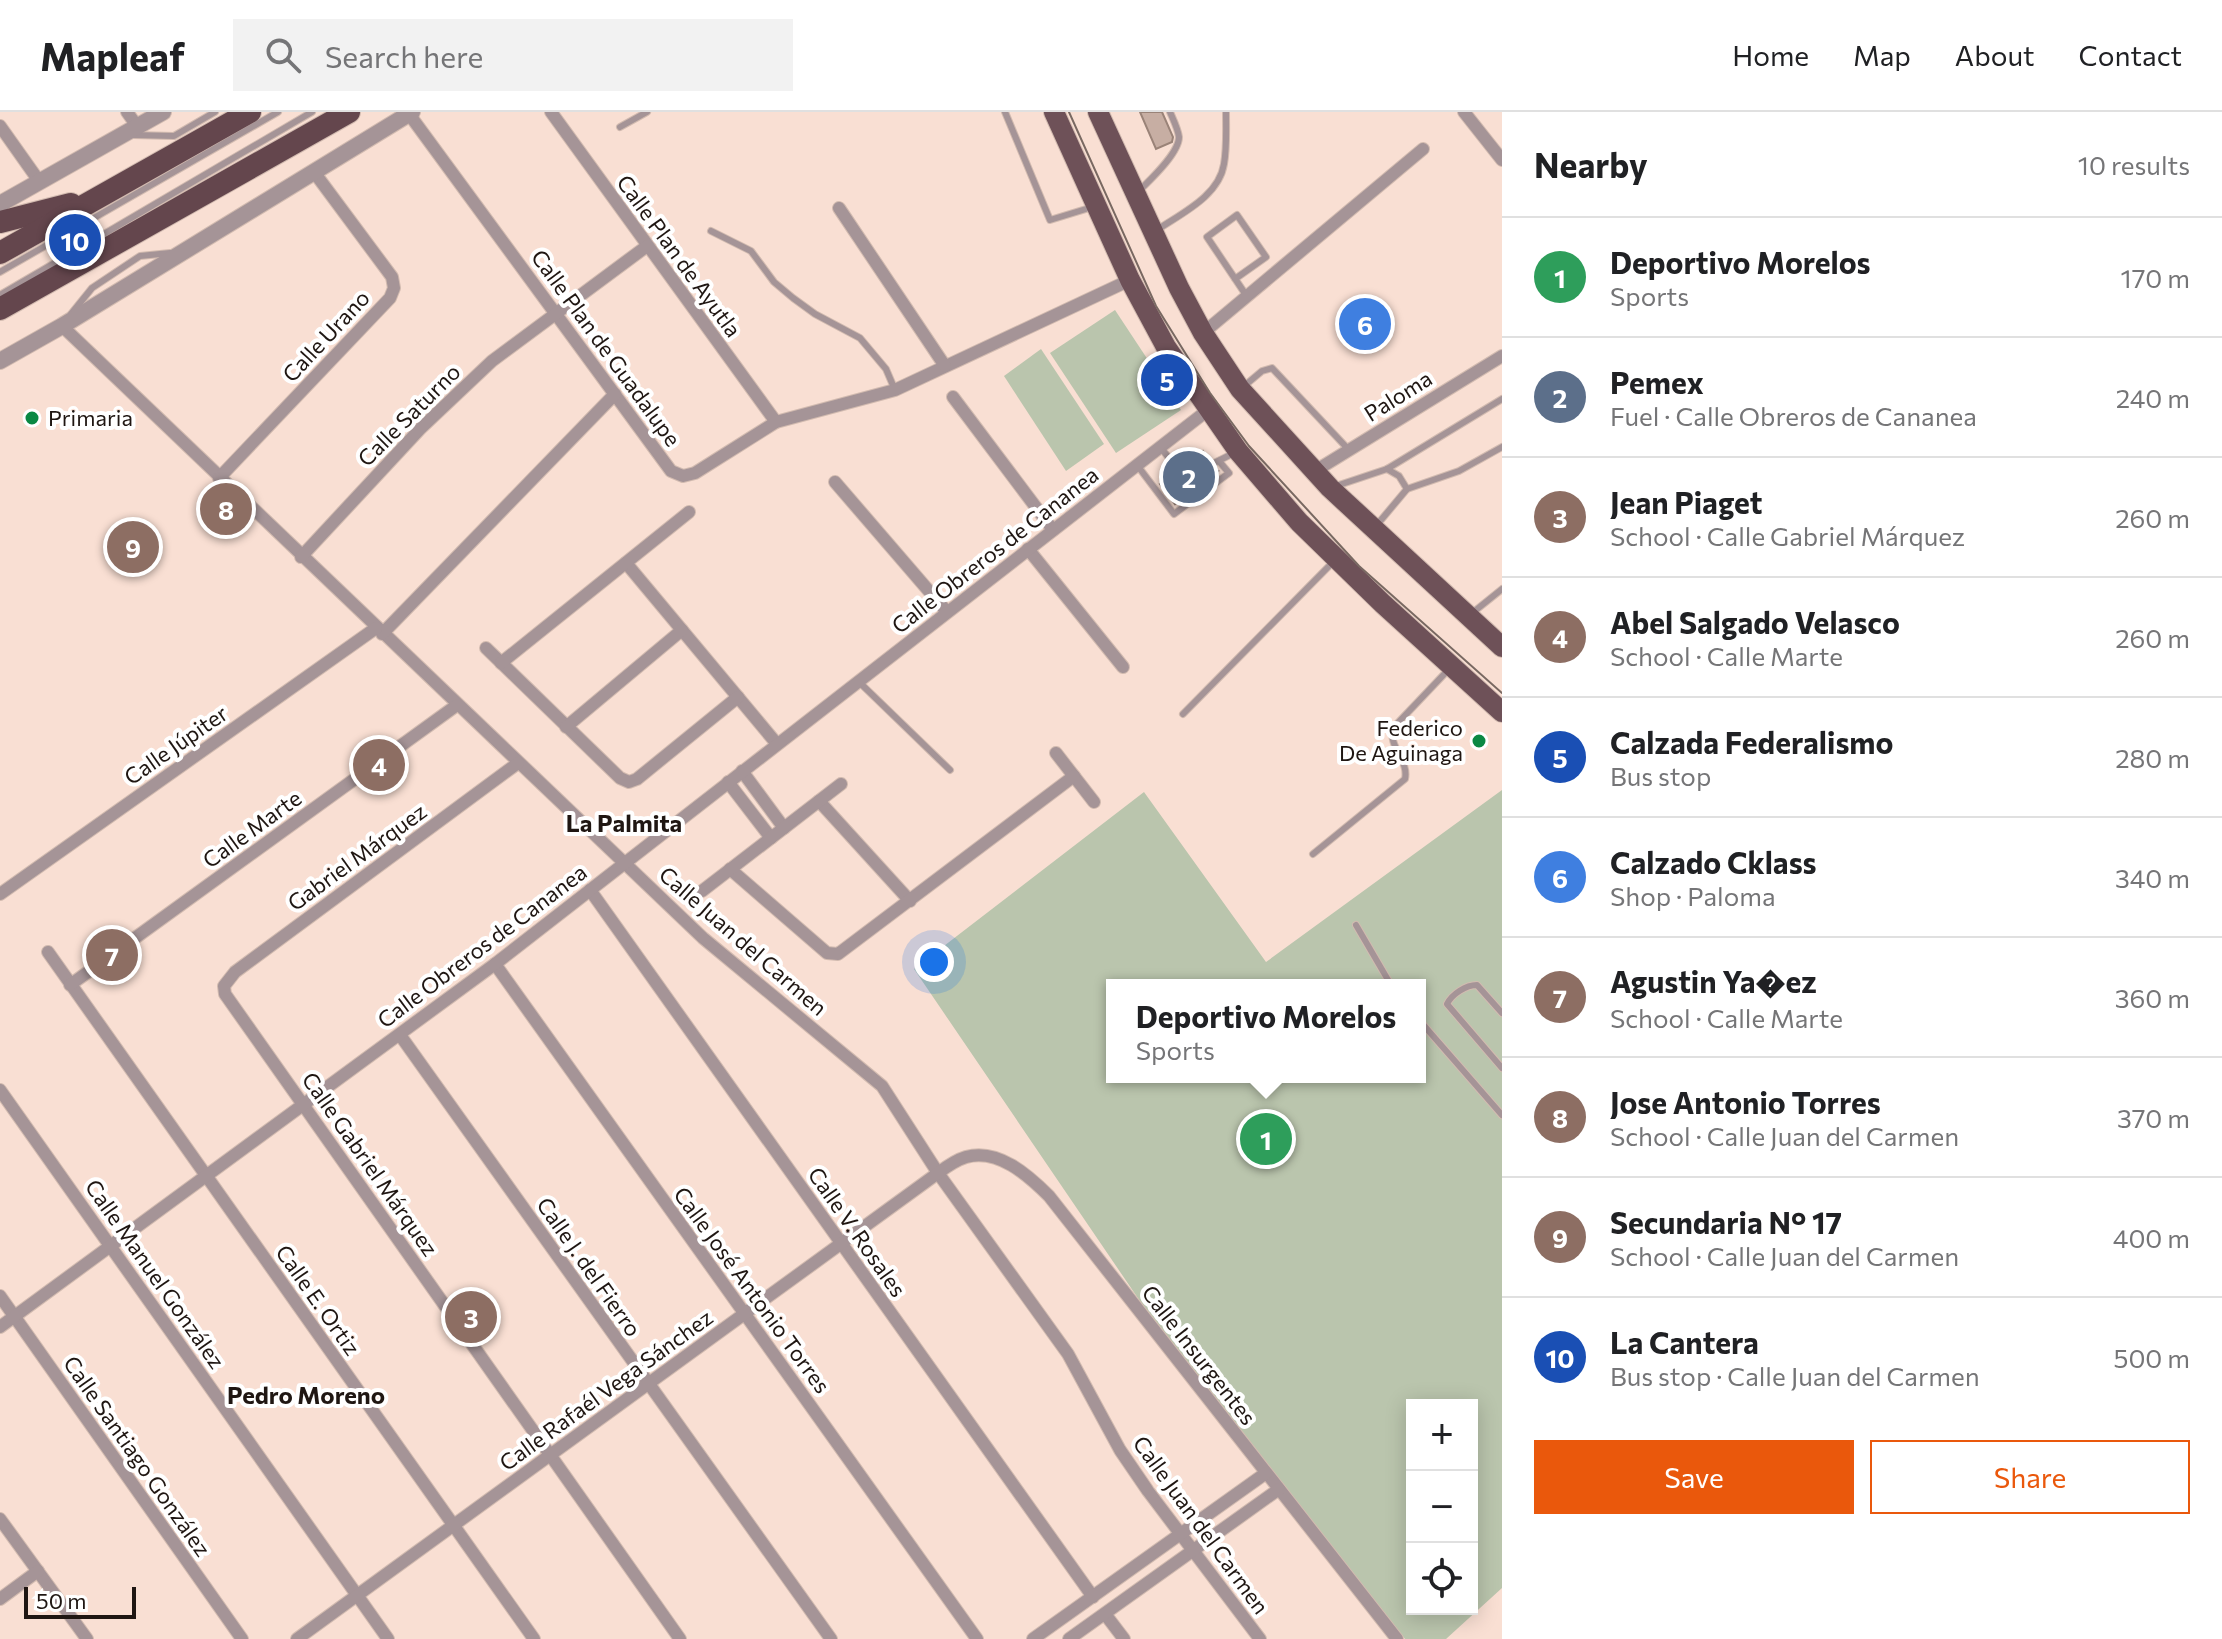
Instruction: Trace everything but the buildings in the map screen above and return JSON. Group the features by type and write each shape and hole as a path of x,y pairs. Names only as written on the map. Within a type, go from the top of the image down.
{"highway":[{"path":"0,253 250,112"},
{"path":"0,309 349,112"},
{"path":"0,222 91,199"},
{"path":"0,325 27,295"}],"main road":[{"path":"1042,112 1086,209 1109,231"},
{"path":"1054,112 1130,280 1166,347 1238,451 1288,510 1336,558 1502,712"},
{"path":"1098,112 1179,288 1203,333 1240,389 1330,488 1502,647"},
{"path":"1110,112 1124,170"}],"street":[{"path":"0,204 121,135 132,119 163,112"},
{"name":"Calle Plan de Ayutla","path":"551,112 776,422"},
{"path":"1464,112 1502,160"},
{"path":"0,361 410,113"},
{"name":"Calle Plan de Guadalupe","path":"410,113 671,471 683,476 695,473 776,422 895,390 1130,280"},
{"path":"0,126 39,181"},
{"path":"1203,333 1423,149"},
{"name":"Calle Urano","path":"219,478 390,298 394,288 392,277 314,172"},
{"path":"839,208 945,366"},
{"name":"Calle Saturno","path":"301,557 420,429 492,361 647,246"},
{"name":"Calle Juan del Carmen","path":"62,326 703,938 882,1086 938,1173 1068,1354 1120,1450 1260,1639"},
{"name":"Paloma","path":"1315,471 1502,356"},
{"name":"Calle Júpiter","path":"0,894 379,631 615,394"},
{"path":"953,397 1053,530"},
{"name":"Calle Obreros de Cananea","path":"0,1327 495,964 1208,410"},
{"path":"835,482 947,612"},
{"path":"501,663 689,512"},
{"path":"1028,549 1123,667"},
{"path":"626,563 777,744"},
{"path":"566,727 682,630"},
{"path":"486,648 620,778 629,782 637,779 738,697"},
{"name":"Calle Marte","path":"70,985 457,705"},
{"path":"1056,753 1094,802"},
{"name":"Gabriel Márquez","path":"224,986 235,972 518,763"},
{"path":"742,771 784,828"},
{"path":"730,869 832,955 838,954 1074,776"},
{"path":"728,782 771,838"},
{"path":"702,891 841,784"},
{"path":"819,801 910,901"},
{"name":"Calle V. Rosales","path":"590,890 1093,1597"},
{"name":"Calle E. Ortiz","path":"48,952 534,1639"},
{"name":"Calle José Antonio Torres","path":"495,964 977,1639"},
{"name":"Calle Gabriel Márquez","path":"224,986 228,1001 680,1639"},
{"name":"Calle J. del Fierro","path":"400,1035 831,1639"},
{"name":"Calle Manuel González","path":"0,1090 388,1639"},
{"name":"Calle Insurgentes","path":"938,1173 966,1157 979,1155 1006,1162 1033,1181 1063,1213 1397,1639"},
{"name":"Calle Rafaél Vega Sánchez","path":"297,1639 938,1173"},
{"name":"Calle Santiago González","path":"0,1296 242,1639"},
{"path":"1033,1639 1266,1473"},
{"path":"1069,1639 1279,1489"},
{"path":"0,1519 87,1639"},
{"path":"0,1599 38,1571"},
{"path":"1105,1614 1124,1639"}],"lane":[{"path":"121,135 174,136 215,112"},
{"path":"0,272 278,112"},
{"path":"0,295 312,112"},
{"path":"620,127 647,112"},
{"path":"1005,112 1050,220 1086,209"},
{"path":"1134,195 1168,159 1178,141 1170,112"},
{"path":"1154,232 1207,195 1218,181 1225,162 1226,112"},
{"path":"1235,279 1266,257 1237,215 1207,237 1235,279 1248,298"},
{"path":"711,231 751,251 774,282 793,298 815,314 860,338 886,369 895,390"},
{"path":"1240,389 1262,371 1272,368 1349,450"},
{"path":"1330,488 1387,469 1502,399"},
{"path":"1160,447 1179,470"},
{"path":"1374,528 1407,489 1459,471 1502,447"},
{"path":"1137,465 1174,514 1229,473 1216,462 1238,451"},
{"path":"1387,469 1399,476 1407,489"},
{"path":"1183,714 1336,558"},
{"path":"1468,617 1502,589"},
{"path":"1313,854 1405,779 1407,771 1391,738 1393,728 1453,665"},
{"path":"858,681 950,770"},
{"path":"1356,925 1388,979"},
{"path":"1502,1013 1477,985 1471,985 1450,997 1447,1004 1502,1068"},
{"path":"1426,1028 1502,1115"}],"green space":[{"path":"1115,310 1181,410 1116,453 1050,353"},
{"path":"1041,349 1104,444 1066,471 1004,376"},
{"path":"1502,790 1502,1588 1478,1610 1478,1399 1406,1399 1406,1615 1472,1615 1446,1639 1405,1639 1146,1310 914,969 1144,792 1266,962"}],"tram line":[{"path":"1069,112 1156,306 1210,393 1249,446 1359,566 1502,693"}],"place":[{"name":"La Cantera","path":"75,240"},
{"name":"Calzado Cklass","path":"1365,324"},
{"name":"Calzada Federalismo","path":"1167,380"},
{"name":"Primaria","path":"32,418"},
{"name":"Pemex","path":"1189,477"},
{"name":"Jose Antonio Torres","path":"226,509"},
{"name":"Secundaria N° 17","path":"133,547"},
{"name":"Federico De Aguinaga","path":"1479,741"},
{"name":"Abel Salgado Velasco","path":"379,765"},
{"name":"Agustin Ya�ez","path":"112,955"},
{"name":"Deportivo Morelos","path":"1266,1139"},
{"name":"Jean Piaget","path":"471,1317"}],"district":[{"name":"La Palmita","path":"624,824"},
{"name":"Pedro Moreno","path":"306,1396"}]}
